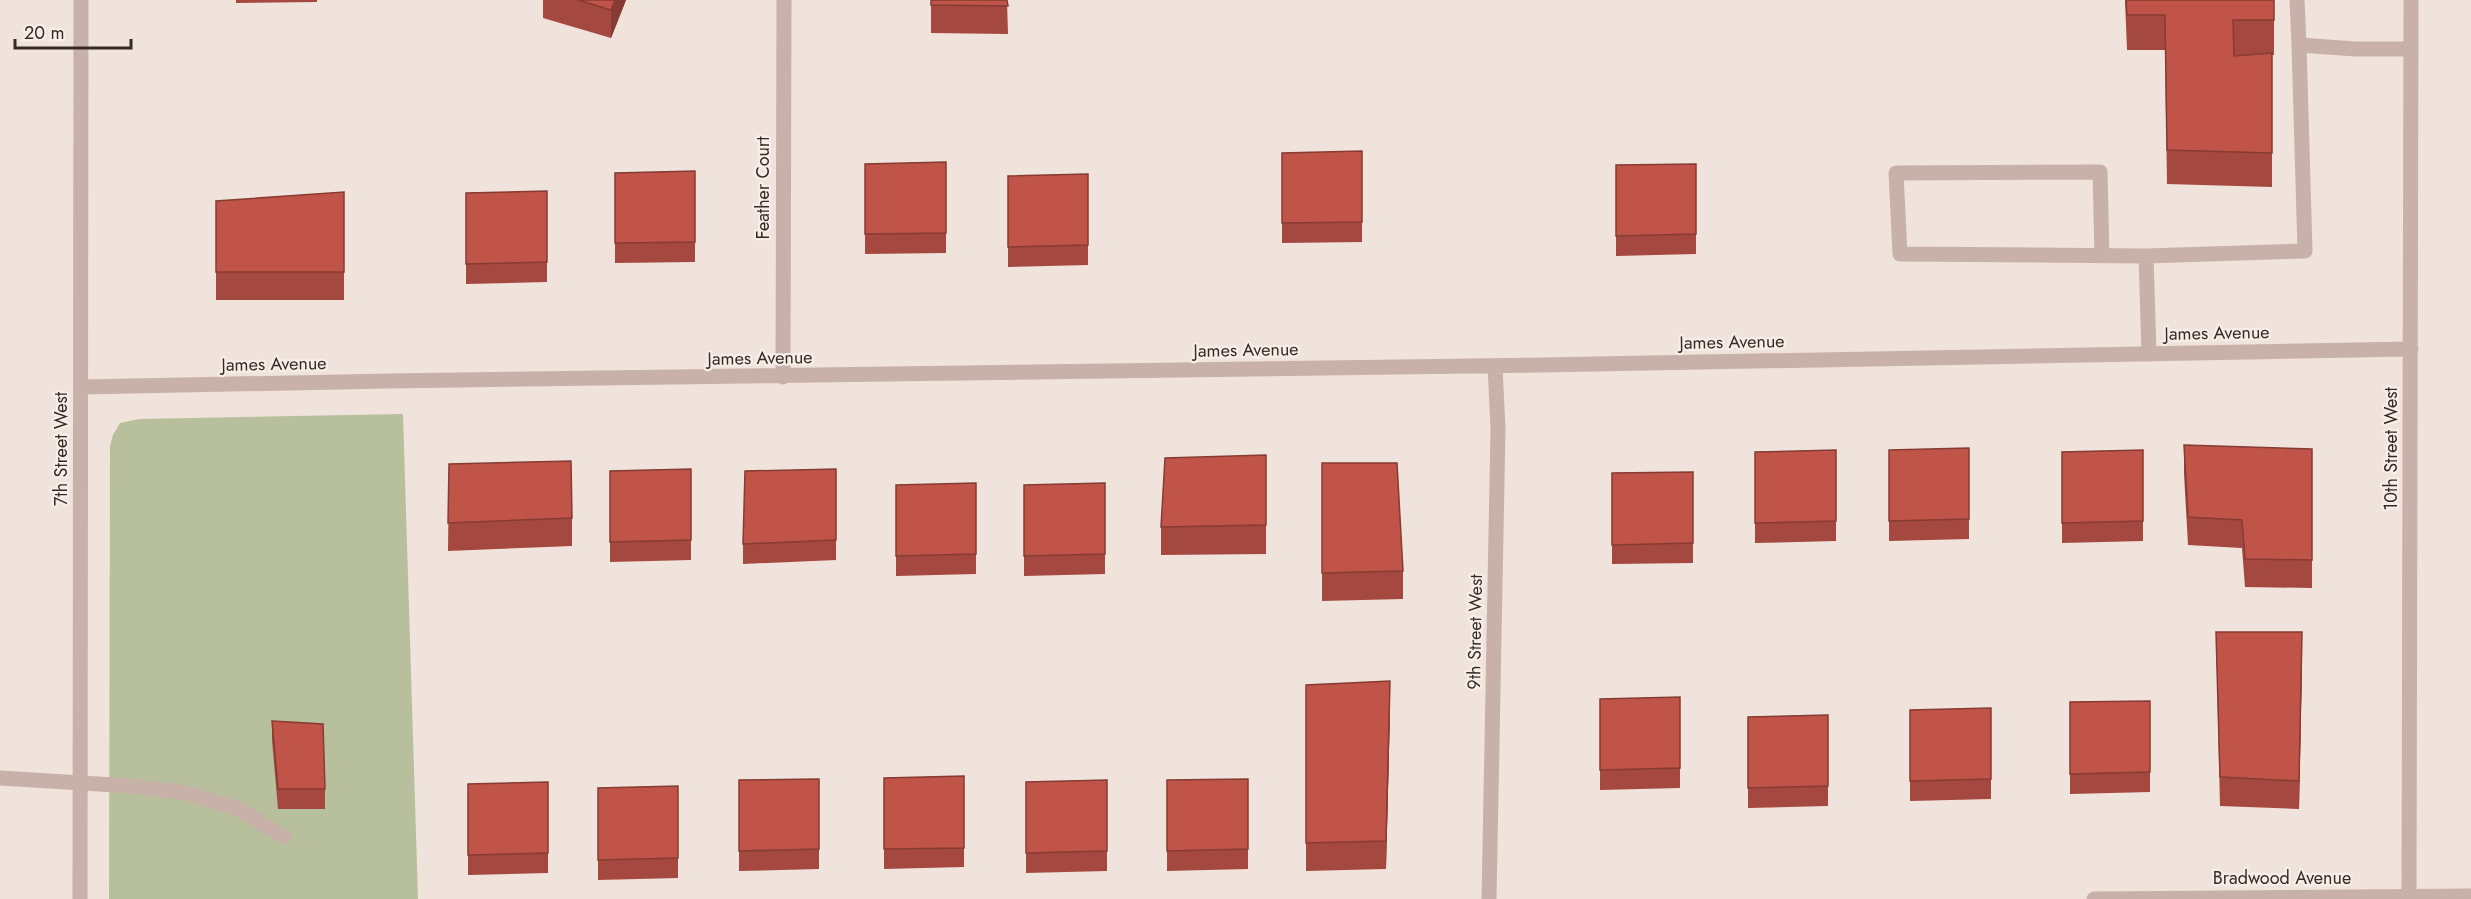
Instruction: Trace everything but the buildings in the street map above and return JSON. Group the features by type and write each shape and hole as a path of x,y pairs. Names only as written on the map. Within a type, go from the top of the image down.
{"street":[{"name":"7th Street West","path":"80,899 81,0"},
{"name":"Feather Court","path":"783,377 784,0"},
{"path":"2102,256 2100,172 1896,173 1900,254 2102,256 2146,256 2305,250 2297,0"},
{"name":"10th Street West","path":"2409,898 2411,0"},
{"path":"2299,45 2356,49 2411,49"},
{"path":"2146,256 2149,354"},
{"name":"James Avenue","path":"81,387 1495,366 2411,349"},
{"name":"9th Street West","path":"1489,899 1498,429 1495,366"},
{"path":"0,778 131,786 186,793 239,809 284,837"},
{"name":"Bradwood Avenue","path":"2094,899 2471,896"}],"green space":[{"path":"403,414 418,899 109,899 110,446 120,423 139,419"}]}
